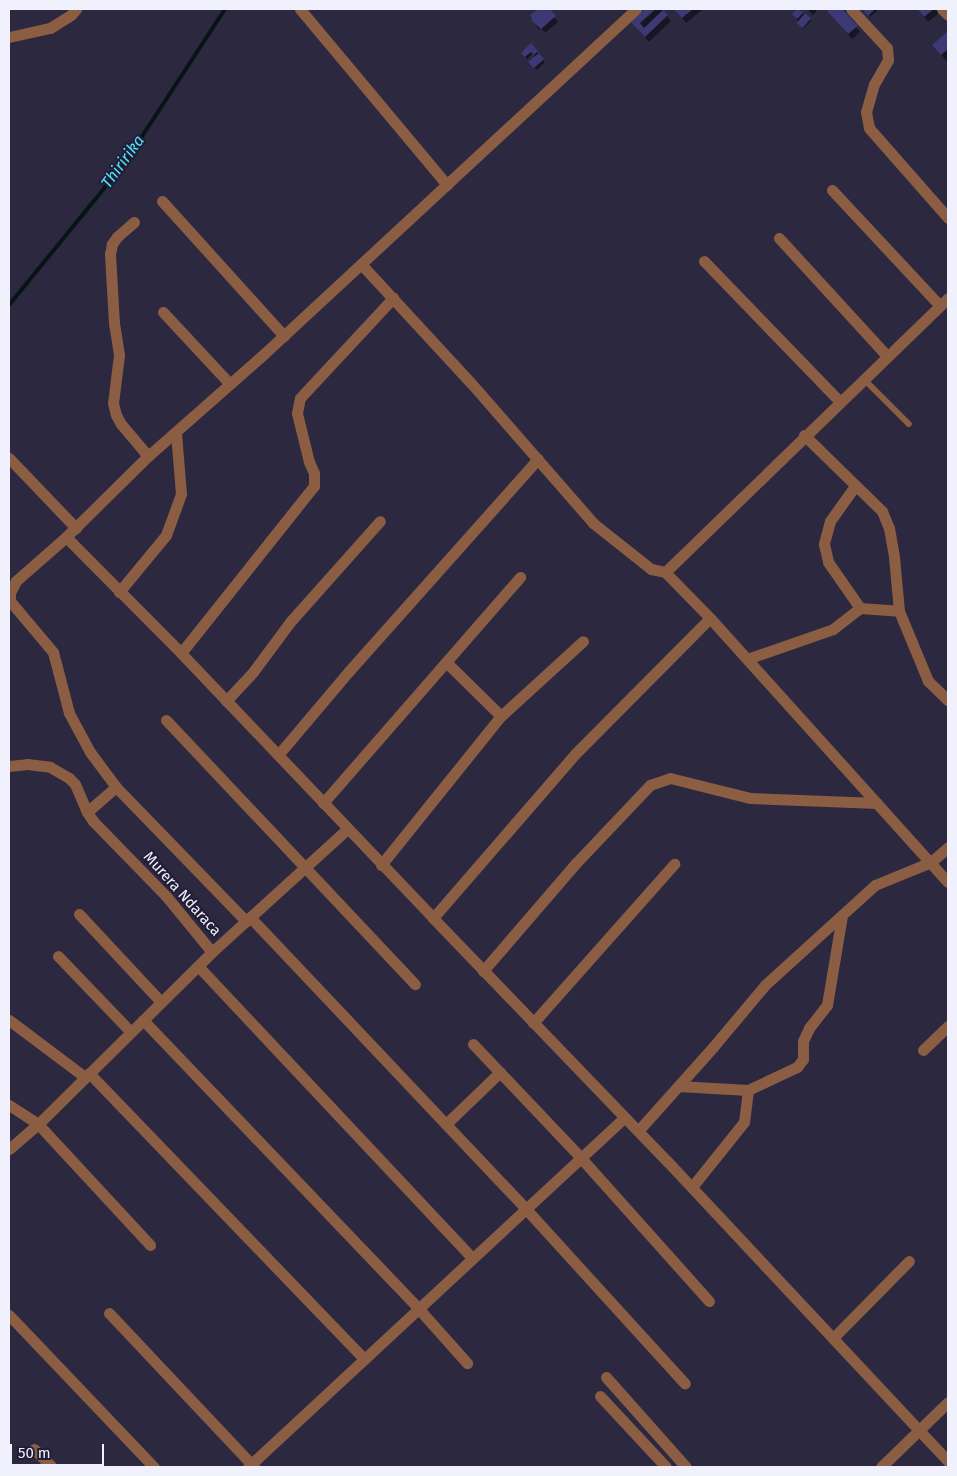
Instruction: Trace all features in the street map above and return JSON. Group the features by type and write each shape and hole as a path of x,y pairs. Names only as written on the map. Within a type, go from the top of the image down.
{"street":[{"path":"9,37 50,28 71,15 76,9"},
{"path":"300,9 447,185"},
{"path":"636,9 284,336 148,456 66,538 16,581 10,593 9,601 53,652 69,712 90,752 116,786 248,919 446,1124 685,1384"},
{"path":"851,9 887,48 888,60 874,84 866,112 869,128 948,218"},
{"path":"942,9 948,15"},
{"path":"665,572 839,401 944,302 832,190"},
{"path":"162,201 284,336"},
{"path":"134,222 117,237 112,244 110,254 114,322 119,355 114,402 116,415 121,424 148,456"},
{"path":"779,238 887,356"},
{"path":"704,261 839,401"},
{"path":"361,264 594,523 651,569 665,572 710,618 948,882"},
{"path":"181,653 314,486 314,473 309,462 297,414 300,398 393,298"},
{"path":"163,312 230,384"},
{"path":"120,592 166,535 181,494 176,433"},
{"path":"804,435 882,511 889,528 899,611 928,681 948,700"},
{"path":"9,458 76,528"},
{"path":"278,756 538,459"},
{"path":"855,486 830,521 824,544 828,562 860,608"},
{"path":"226,701 253,672 290,622 380,520"},
{"path":"66,538 181,653 381,865 692,1187 948,1461"},
{"path":"323,803 520,577"},
{"path":"747,659 833,628 860,608 899,611"},
{"path":"432,918 576,753 710,618"},
{"path":"381,865 501,716 582,641"},
{"path":"446,662 501,716"},
{"path":"166,720 415,984"},
{"name":"Murera Ndaraca","path":"9,766 27,764 50,767 76,784 86,812 166,896 212,952 38,1124 9,1149"},
{"path":"483,971 576,863 650,785 670,778 750,798 877,803"},
{"path":"86,812 116,786"},
{"path":"212,952 347,829"},
{"path":"638,1131 765,985 875,885 931,862 948,847"},
{"path":"533,1023 674,864"},
{"path":"79,914 161,1002"},
{"path":"678,1086 748,1090 797,1067 804,1059 803,1041 809,1028 827,1004 842,915"},
{"path":"58,956 131,1032"},
{"path":"198,966 472,1258"},
{"path":"9,1020 87,1075 364,1359"},
{"path":"143,1020 418,1308 467,1363"},
{"path":"923,1050 948,1026"},
{"path":"473,1044 581,1158 709,1301"},
{"path":"446,1124 500,1072"},
{"path":"692,1187 744,1122 748,1090"},
{"path":"9,1105 38,1124 150,1245"},
{"path":"109,1313 251,1466 418,1308 625,1117"},
{"path":"833,1338 909,1261"},
{"path":"9,1316 154,1467"},
{"path":"606,1377 686,1467"},
{"path":"600,1396 666,1467"},
{"path":"881,1467 948,1402"},
{"path":"34,1449 52,1467"}],"lane":[{"path":"864,378 910,424"}],"building":[{"path":"538,9 550,9 556,16 541,29 531,20 530,15"},
{"path":"645,9 656,9 640,23 644,28 663,10 668,15 645,37 631,22"},
{"path":"674,9 693,9 682,18"},
{"path":"797,9 804,12 797,19 792,14"},
{"path":"829,9 842,9 858,26 848,34 827,11"},
{"path":"862,9 875,9 868,16"},
{"path":"917,9 934,9 924,17"},
{"path":"805,13 811,18 803,28 797,23"},
{"path":"948,31 948,49 941,55 932,45"},
{"path":"531,43 538,51 534,55 531,52 525,57 521,53"},
{"path":"539,53 544,59 533,68 528,62"}],"waterway":[{"name":"Thiririka","path":"9,305 124,164 225,9"}]}
